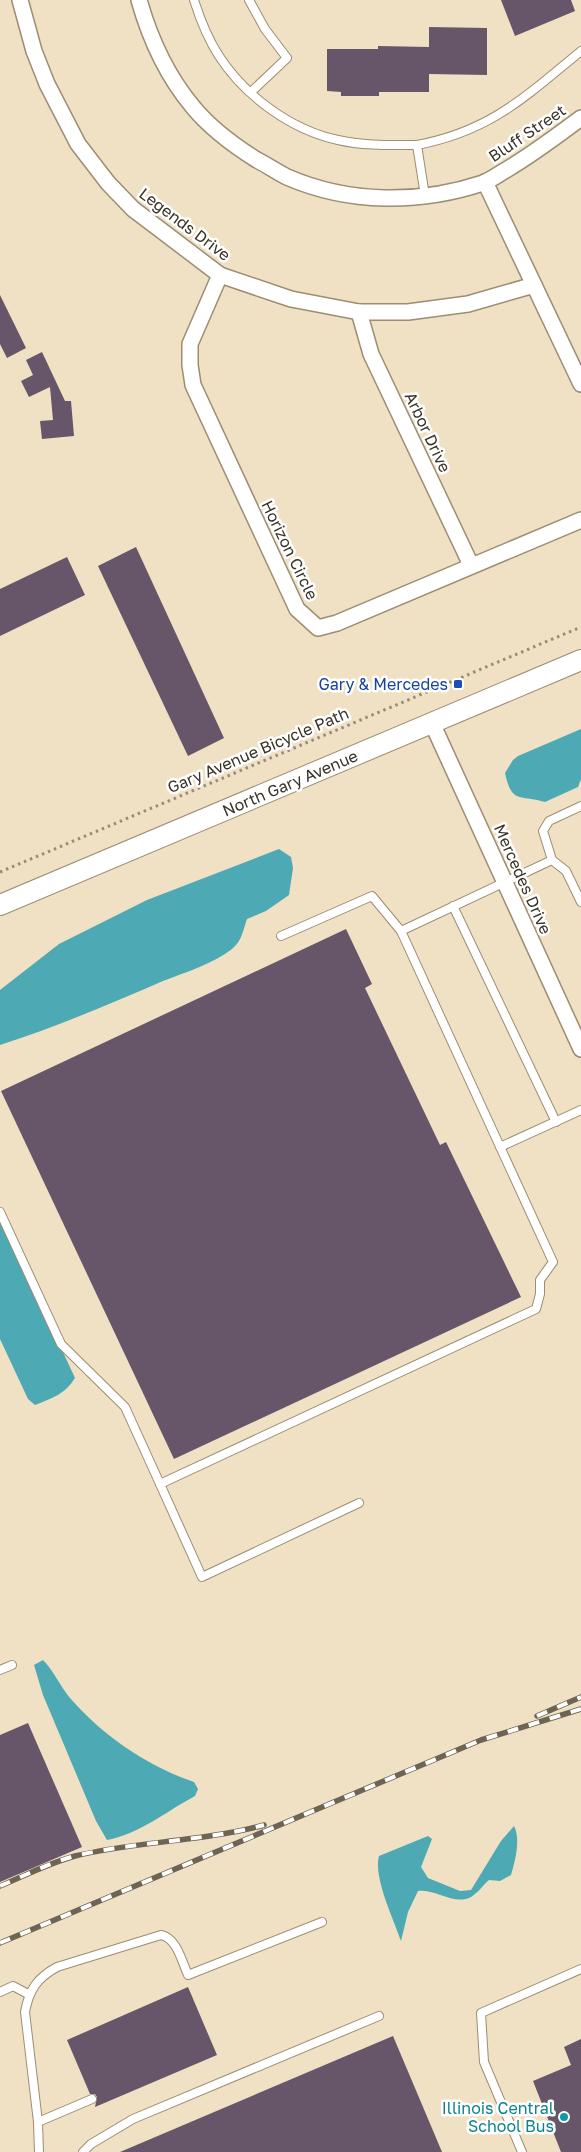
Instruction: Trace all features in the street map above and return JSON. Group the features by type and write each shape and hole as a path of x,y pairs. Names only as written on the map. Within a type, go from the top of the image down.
{"street":[{"name":"Legends Drive","path":"20,0 34,50 47,84 78,144 108,183 133,209 220,274 291,298 359,312 408,312 460,305 534,285"},
{"name":"Bluff Street","path":"138,0 154,45 167,70 193,107 235,146 285,176 338,193 377,198 425,196 485,182 535,153 581,118"},
{"path":"485,182 581,384"},
{"name":"Horizon Circle","path":"220,274 190,344 193,386 297,608 318,628 328,626 581,520"},
{"name":"Arbor Drive","path":"359,312 371,354 471,565"},
{"name":"North Gary Avenue","path":"0,905 581,660"},
{"name":"Mercedes Drive","path":"432,723 581,1049"}],"lane":[{"path":"194,0 218,55 231,72 251,92 268,107 315,134 357,144 382,146 418,145 459,135 500,115 581,51"},
{"path":"249,0 265,29 287,58 251,92"},
{"path":"418,145 425,196"},
{"path":"581,806 549,821 542,832 552,860 566,871 581,902"},
{"path":"401,930 552,860"},
{"path":"160,1484 536,1309 540,1294 540,1280 553,1262 401,930 372,896 281,936"},
{"path":"454,906 556,1122"},
{"path":"500,1147 581,1110"},
{"path":"0,1212 61,1344 125,1407 202,1578 359,1503"},
{"path":"0,1670 12,1665"},
{"path":"38,2152 38,2122 25,2012 28,1994 49,1972 57,1967 161,1935 167,1936 173,1942 188,1975 322,1922"},
{"path":"522,2152 484,2062 481,2013 581,1969"},
{"path":"0,1992 13,1986 28,1994"},
{"path":"83,2152 91,2144 133,2119 379,2016"},
{"path":"38,2122 92,2099"}],"path":[{"name":"Gary Avenue Bicycle Path","path":"0,872 581,627"}],"water":[{"path":"581,729 581,779 578,787 545,802 514,794 505,773 513,760 518,756"},
{"path":"279,849 291,857 293,868 289,895 266,911 247,919 238,942 225,954 199,967 83,1015 0,1045 0,990 59,944 147,900"},
{"path":"0,1216 75,1378 63,1392 35,1405 28,1399 0,1339"},
{"path":"43,1660 70,1698 96,1724 126,1748 159,1767 194,1782 198,1789 195,1796 130,1833 107,1840 96,1821 43,1695 34,1665"},
{"path":"514,1826 517,1844 511,1875 500,1881 489,1880 474,1895 465,1899 418,1891 408,1912 401,1941 381,1887 378,1865 379,1856 428,1836 432,1839 421,1867 428,1878 460,1891 471,1890 501,1841"}],"building":[{"path":"501,0 571,0 575,11 515,36"},
{"path":"429,27 487,28 487,75 429,74 429,92 379,92 379,96 341,96 341,92 327,91 327,49 378,49 378,46 429,47"},
{"path":"0,295 26,348 7,358 0,344"},
{"path":"42,352 65,401 71,401 74,436 42,439 40,421 53,420 50,387 29,397 21,381 33,375 26,360"},
{"path":"136,547 224,738 188,756 98,566"},
{"path":"67,557 85,595 0,636 0,589"},
{"path":"346,929 372,984 365,988 440,1145 446,1142 521,1297 174,1459 1,1091"},
{"path":"28,1723 82,1847 0,1882 0,1735"},
{"path":"188,1987 217,2055 95,2107 97,2097 95,2094 90,2094 67,2040"},
{"path":"393,2036 442,2152 120,2152"},
{"name":"Illinois Central School Bus","path":"581,2039 581,2152 561,2152 533,2081 571,2065 564,2047"}],"railway":[{"path":"537,1716 581,1697"},
{"path":"0,1943 481,1740 581,1709"},
{"path":"0,1886 75,1856 122,1847 217,1835 264,1825"}],"place":[{"name":"Gary & Mercedes","path":"458,684"},
{"name":"Illinois Central School Bus","path":"564,2117"}]}
